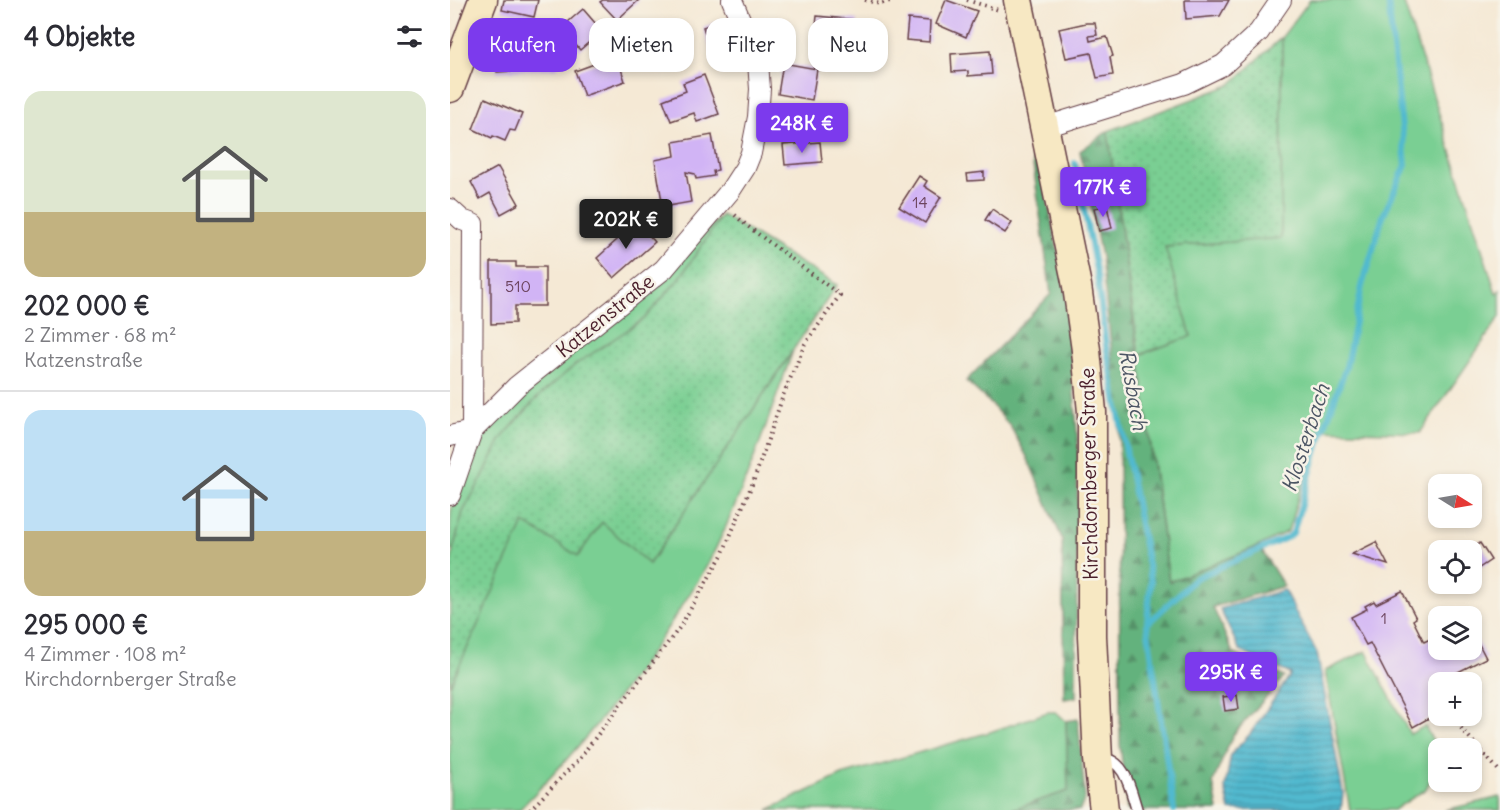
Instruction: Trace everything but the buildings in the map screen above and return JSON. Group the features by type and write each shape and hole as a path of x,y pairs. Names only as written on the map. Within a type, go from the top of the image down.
{"street":[{"path":"450,88 483,0"},
{"name":"Katzenstraße","path":"472,431 517,386 664,269 730,191 745,168 758,117 760,88 758,62 732,0"},
{"name":"Kirchdornberger Straße","path":"1018,0 1077,286 1086,350 1092,412 1092,636 1098,759 1104,810"},
{"path":"1045,127 1184,84 1223,65 1259,32 1281,0"},
{"path":"450,209 462,220 473,225 472,431 450,495"},
{"path":"450,436 472,431"}],"lane":[{"path":"1098,759 1111,759 1117,763 1137,810"}],"path":[{"path":"865,0 880,4 893,0"},
{"path":"530,810 579,759 680,627 722,555 754,480 784,393 806,344 840,295 746,225 734,213 733,208"},
{"path":"1461,728 1500,772"}],"green space":[{"path":"1310,0 1403,0 1496,293 1500,290 1500,317 1420,433 1319,430 1288,531 1259,546 1169,582 1139,355 1191,336 1164,247 1281,237 1282,37"},
{"path":"1282,37 1281,238 1165,247 1191,336 1139,355 1108,131 1230,85"},
{"path":"1108,131 1169,582 1259,546 1284,586 1213,607 1233,653 1284,677 1233,735 1213,782 1218,810 1127,810 1120,744 1119,415 1101,257 1080,151"},
{"path":"1038,155 1066,289 1078,445 1076,697 1064,699 1062,539 1027,457 1010,426 966,381 1051,294 1032,157"},
{"path":"722,215 680,278 644,319 575,365 536,399 501,439 463,512 453,550 450,549 451,512 458,487 474,452 496,419"},
{"path":"722,215 837,285 649,564 602,522 578,556 524,523 450,686 450,572 453,550 463,512 501,439 536,399 575,365 644,319 680,278"},
{"path":"793,351 744,485 709,562 660,639 623,690 584,740 519,810 450,810 450,686 524,522 602,522 649,563"},
{"path":"1366,651 1410,734 1425,726 1432,738 1428,738 1428,785 1426,789 1394,810 1350,810 1325,671"},
{"path":"1048,712 1056,712 1066,721 1069,791 1010,810 768,810 842,775 990,732"},
{"path":"1078,719 1085,798 1080,810 1010,810 1068,791 1066,721"},
{"path":"1500,797 1500,810 1445,810"}],"water":[{"path":"1284,590 1317,653 1343,793 1341,810 1230,810 1225,788 1231,754 1250,734 1291,674 1240,651 1220,609"}],"waterway":[{"name":"Klosterbach","path":"1174,810 1147,624 1196,578 1293,533 1318,446 1346,367 1362,286 1383,216 1406,165 1388,0"},
{"name":"Rusbach","path":"1075,163 1097,275 1106,346 1151,581 1147,623"}]}
